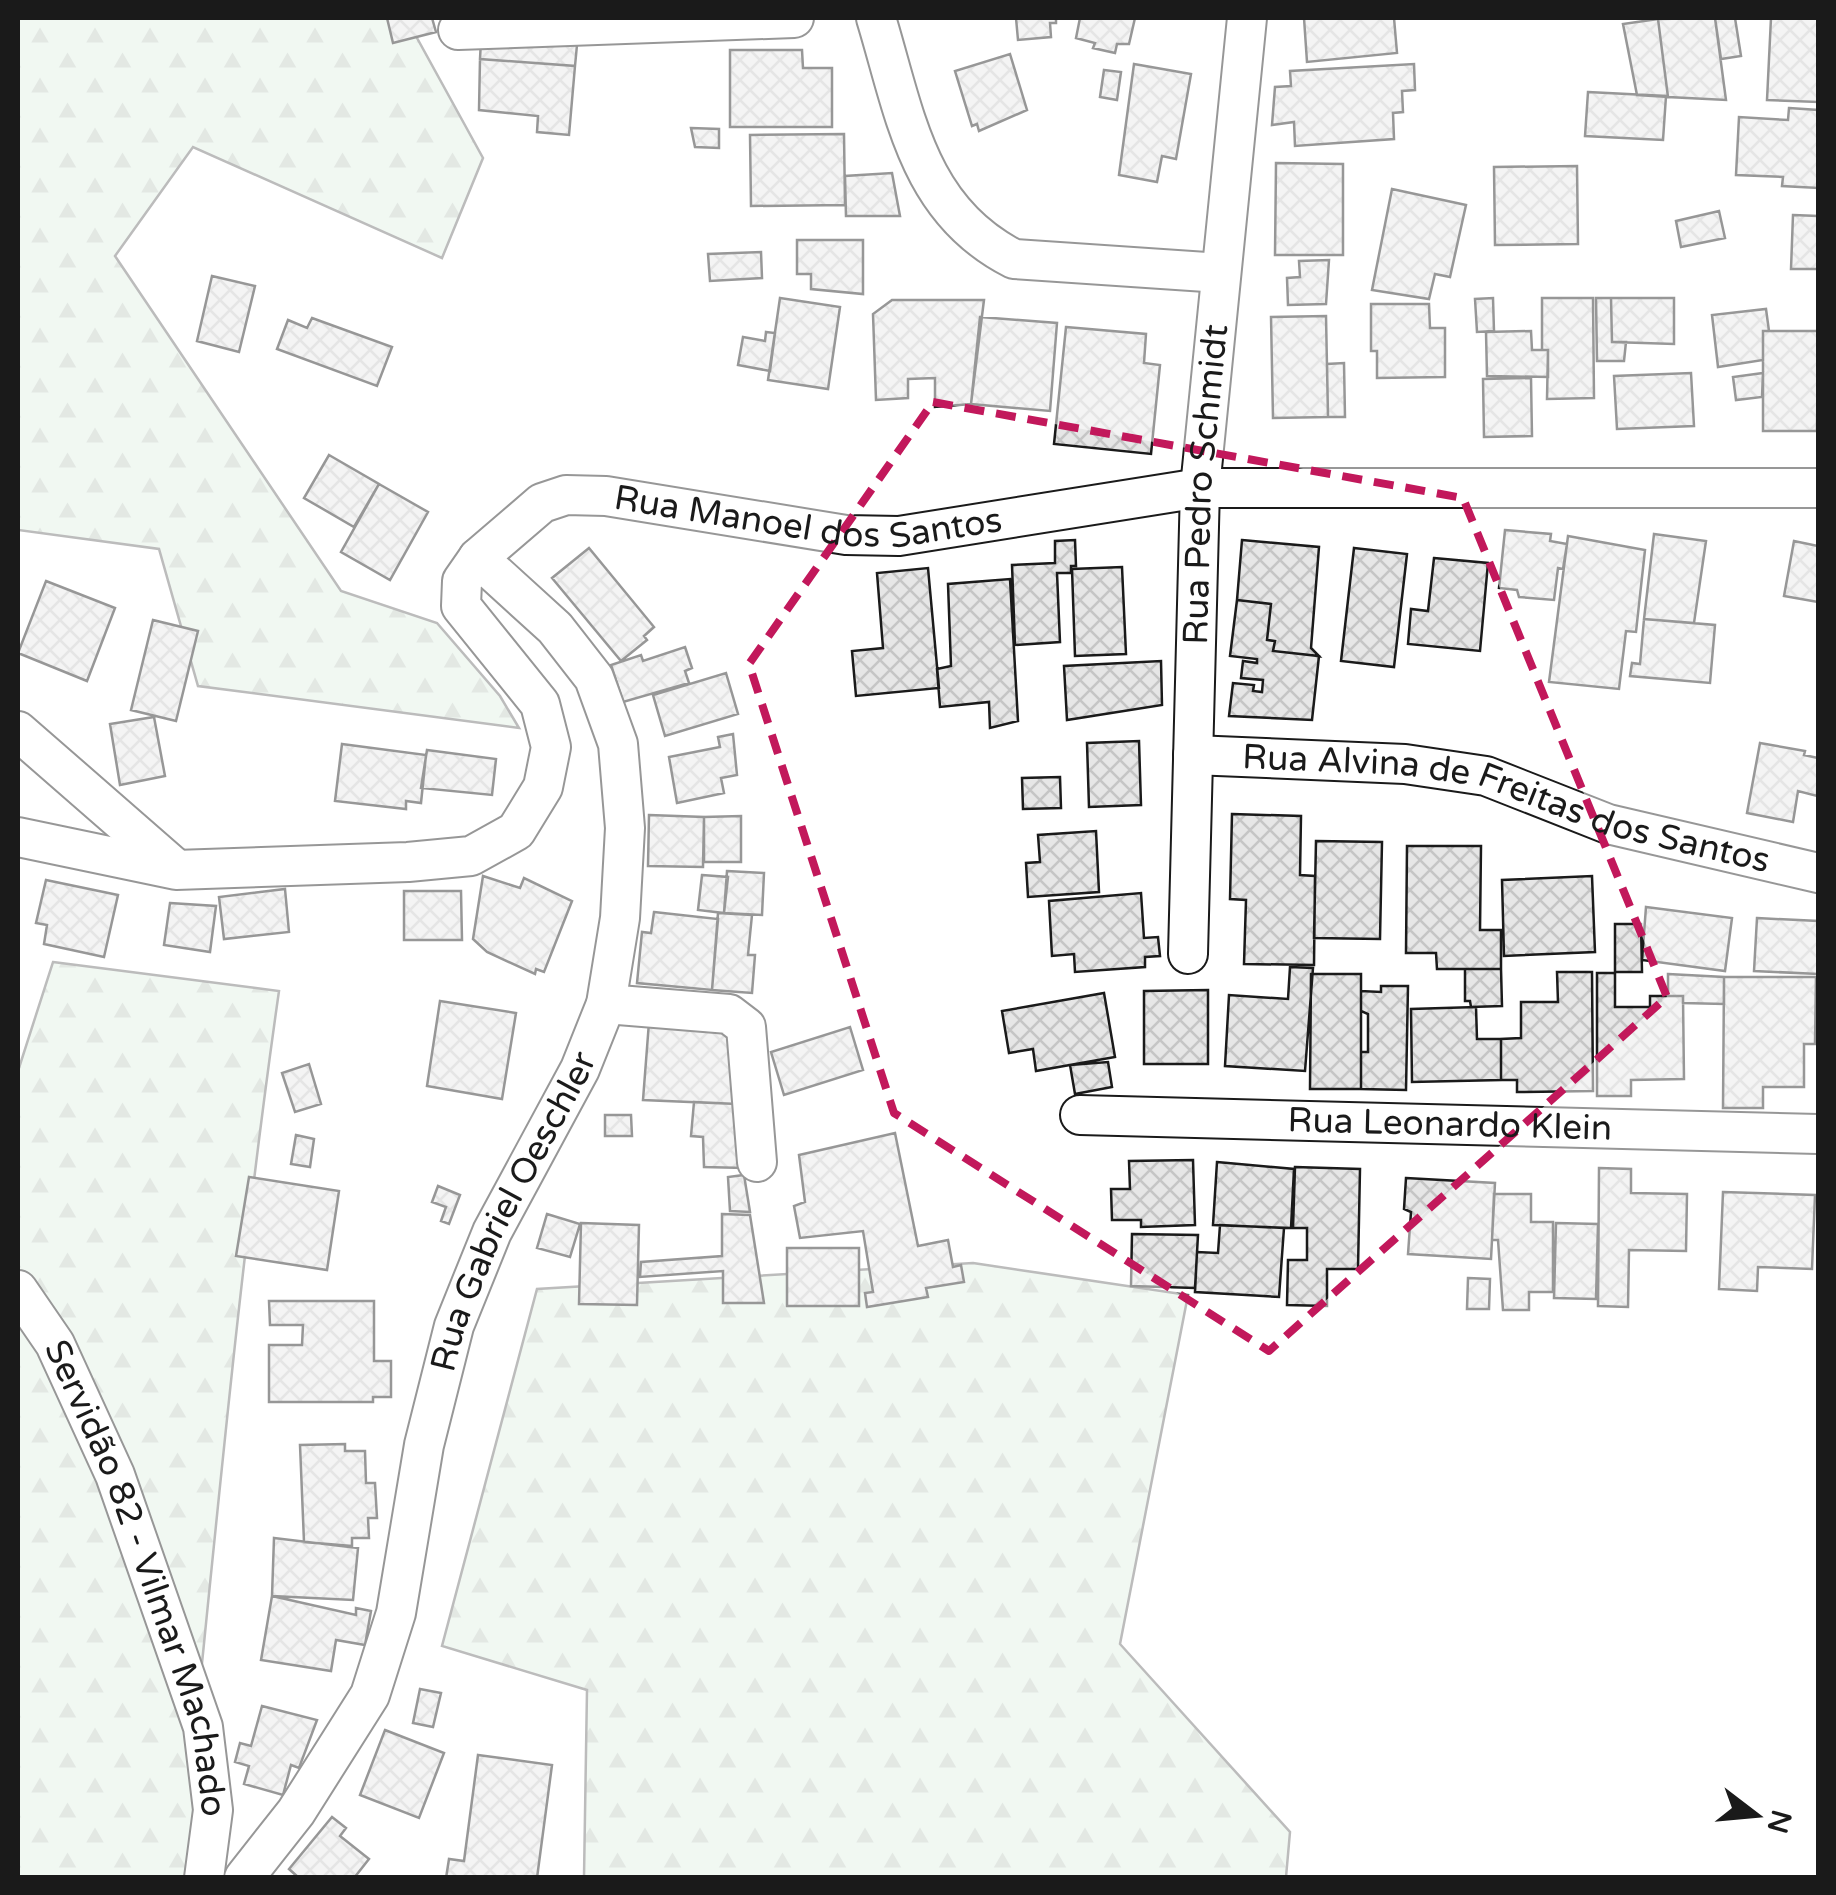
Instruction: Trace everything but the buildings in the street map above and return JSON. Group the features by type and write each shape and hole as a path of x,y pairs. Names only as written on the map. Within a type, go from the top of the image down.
{"street":[{"path":"458,30 794,18"},
{"path":"876,18 918,157 939,199 986,245 1014,259 1220,274"},
{"name":"Rua Pedro Schmidt","path":"1188,954 1200,488 1247,18"},
{"name":"Rua Manoel dos Santos","path":"18,837 176,870 471,856 516,831 543,787 551,747 540,704 461,606 462,581 478,558 542,503 566,495 606,496 846,535 900,536 1200,488 1818,488"},
{"name":"Rua Gabriel Oeschler","path":"244,1878 296,1812 370,1695 396,1613 424,1445 454,1326 492,1232 580,1069 606,1004 620,918 625,828 618,744 594,678 555,628 478,558"},
{"path":"18,731 176,870"},
{"name":"Rua Alvina de Freitas dos Santos","path":"1193,755 1406,764 1486,776 1608,824 1818,873"},
{"path":"606,1004 729,1014 746,1027 757,1162"},
{"name":"Rua Leonardo Klein","path":"1080,1116 1818,1134"},
{"name":"Servidão 82 - Vilmar Machado","path":"18,1290 54,1344 115,1475 202,1728 214,1810 204,1878"}],"highlighted area":[{"path":"933,402 1463,498 1667,997 1269,1351 894,1113 749,664"}],"green space":[{"path":"18,18 406,18 483,158 442,258 193,147 115,256 341,591 437,623 500,696 519,728 198,686 159,549 18,530"},
{"path":"53,962 279,991 245,1258 198,1703 191,1877 18,1878 18,1071"},
{"path":"973,1263 1188,1295 1120,1644 1290,1832 1286,1877 584,1877 587,1690 442,1646 537,1289"}]}
